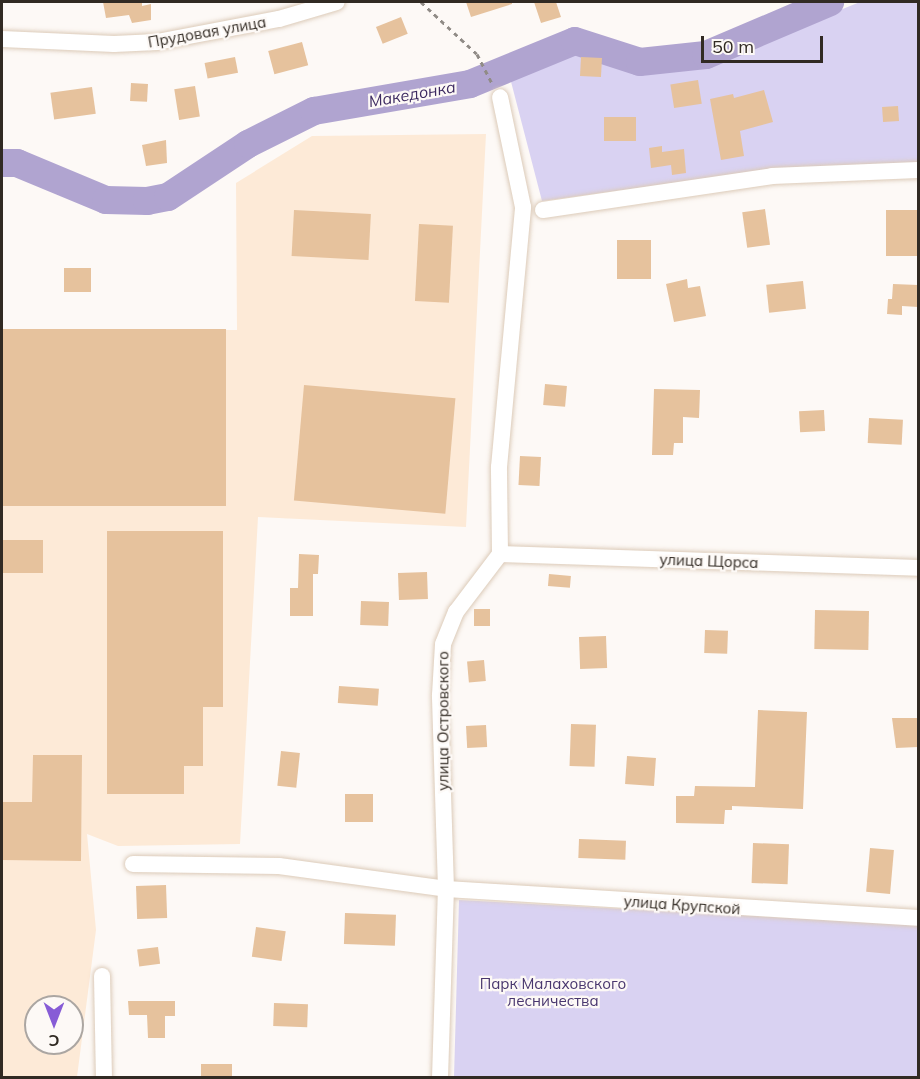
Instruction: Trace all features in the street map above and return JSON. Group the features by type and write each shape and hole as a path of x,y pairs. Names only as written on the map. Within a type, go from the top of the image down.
{"street":[{"name":"Прудовая улица","path":"2,39 103,44 157,42 279,19 337,2"},
{"path":"500,97 523,207 499,467 500,554"},
{"path":"543,210 772,176 918,170"},
{"name":"улица Щорса","path":"500,554 918,568"},
{"name":"улица Островского","path":"440,1077 446,889 440,694 443,644 456,612 500,554"},
{"name":"улица Крупской","path":"132,864 279,866 446,889 918,918"},
{"path":"102,975 104,1077"}],"path":[{"path":"421,2 477,54 500,97"}],"shaded area":[{"path":"486,134 466,527 258,517 240,844 118,846 87,834 96,930 84,1023 84,995 24,995 24,1055 80,1055 77,1077 2,1078 2,330 237,330 236,183 312,136"}],"green space":[{"path":"860,2 918,2 918,164 770,170 542,201 509,74 574,47 641,67 709,63"},
{"name":"Парк Малаховского лесничества","path":"459,900 918,925 918,1077 454,1078"}],"building":[{"path":"103,2 142,2 142,6 151,4 151,20 132,23 129,15 106,18"},
{"path":"466,2 512,2 512,4 471,17"},
{"path":"534,2 556,2 561,17 541,23"},
{"path":"401,17 408,34 383,44 376,27"},
{"path":"302,42 308,65 274,74 268,51"},
{"path":"235,57 238,73 208,79 205,63"},
{"path":"581,57 602,58 601,77 580,76"},
{"path":"698,80 702,104 674,108 670,84"},
{"path":"131,83 148,84 147,102 130,101"},
{"path":"195,86 200,117 179,120 174,89"},
{"path":"92,87 96,114 54,120 50,93"},
{"path":"764,90 773,122 740,131 744,156 721,160 710,99 733,94 734,98"},
{"path":"898,106 899,121 883,122 882,107"},
{"path":"604,117 636,117 636,141 604,141"},
{"path":"166,140 167,163 146,166 142,145"},
{"path":"662,146 662,152 684,149 686,173 672,175 671,165 651,168 649,148"},
{"path":"765,209 770,245 747,248 742,212"},
{"path":"294,210 371,214 368,260 292,256"},
{"path":"886,210 918,210 918,256 886,256"},
{"path":"419,224 453,226 449,303 415,301"},
{"path":"617,240 651,240 651,279 617,279"},
{"path":"64,268 91,268 91,292 64,292"},
{"path":"687,279 688,288 700,286 706,316 674,322 666,284"},
{"path":"803,281 806,309 769,313 766,285"},
{"path":"893,284 918,285 918,307 902,306 902,315 887,314 888,299 892,299"},
{"path":"2,329 226,329 226,506 2,506"},
{"path":"545,384 567,386 565,407 543,405"},
{"path":"304,385 455,398 445,514 294,501"},
{"path":"654,389 700,390 699,418 683,417 683,443 674,443 673,455 652,455"},
{"path":"824,410 825,431 800,432 799,411"},
{"path":"869,418 903,420 902,445 868,443"},
{"path":"520,456 541,457 539,486 518,485"},
{"path":"107,531 223,531 223,707 203,707 203,766 184,766 184,794 107,794"},
{"path":"2,540 43,540 43,573 2,573"},
{"path":"299,554 319,555 318,574 313,574 313,616 290,616 290,588 298,588"},
{"path":"427,572 428,599 399,600 398,573"},
{"path":"549,574 571,576 570,588 548,586"},
{"path":"361,601 389,602 388,626 360,625"},
{"path":"474,609 490,609 490,626 474,626"},
{"path":"815,610 869,611 868,650 814,649"},
{"path":"705,630 728,631 727,654 704,653"},
{"path":"606,636 607,668 580,669 579,637"},
{"path":"484,660 486,681 469,682 467,661"},
{"path":"339,686 379,689 378,706 338,703"},
{"path":"758,710 807,712 803,809 732,806 732,810 725,810 724,824 676,823 676,796 694,796 695,786 755,787"},
{"path":"892,718 918,718 918,747 896,748"},
{"path":"571,724 596,725 595,767 570,766"},
{"path":"486,725 487,747 467,748 466,726"},
{"path":"281,751 300,753 296,788 277,786"},
{"path":"33,755 82,755 81,861 2,860 2,802 32,802"},
{"path":"627,756 656,758 654,786 625,784"},
{"path":"345,794 373,794 373,822 345,822"},
{"path":"579,839 626,841 625,860 578,858"},
{"path":"753,843 789,844 788,884 752,883"},
{"path":"870,848 894,850 890,894 866,892"},
{"path":"166,885 167,918 137,919 136,886"},
{"path":"345,913 396,915 395,946 344,944"},
{"path":"256,927 286,931 282,961 252,957"},
{"path":"158,947 160,964 139,966 137,950"},
{"path":"128,1001 175,1001 175,1016 165,1016 165,1038 148,1038 147,1015 129,1015"},
{"path":"274,1003 308,1004 307,1027 273,1026"},
{"path":"201,1064 232,1064 232,1077 201,1077"}],"waterway":[{"name":"Македонка","path":"2,163 17,163 106,200 147,201 168,197 248,144 314,111 470,84 575,41 640,62 706,55 830,2"}]}
